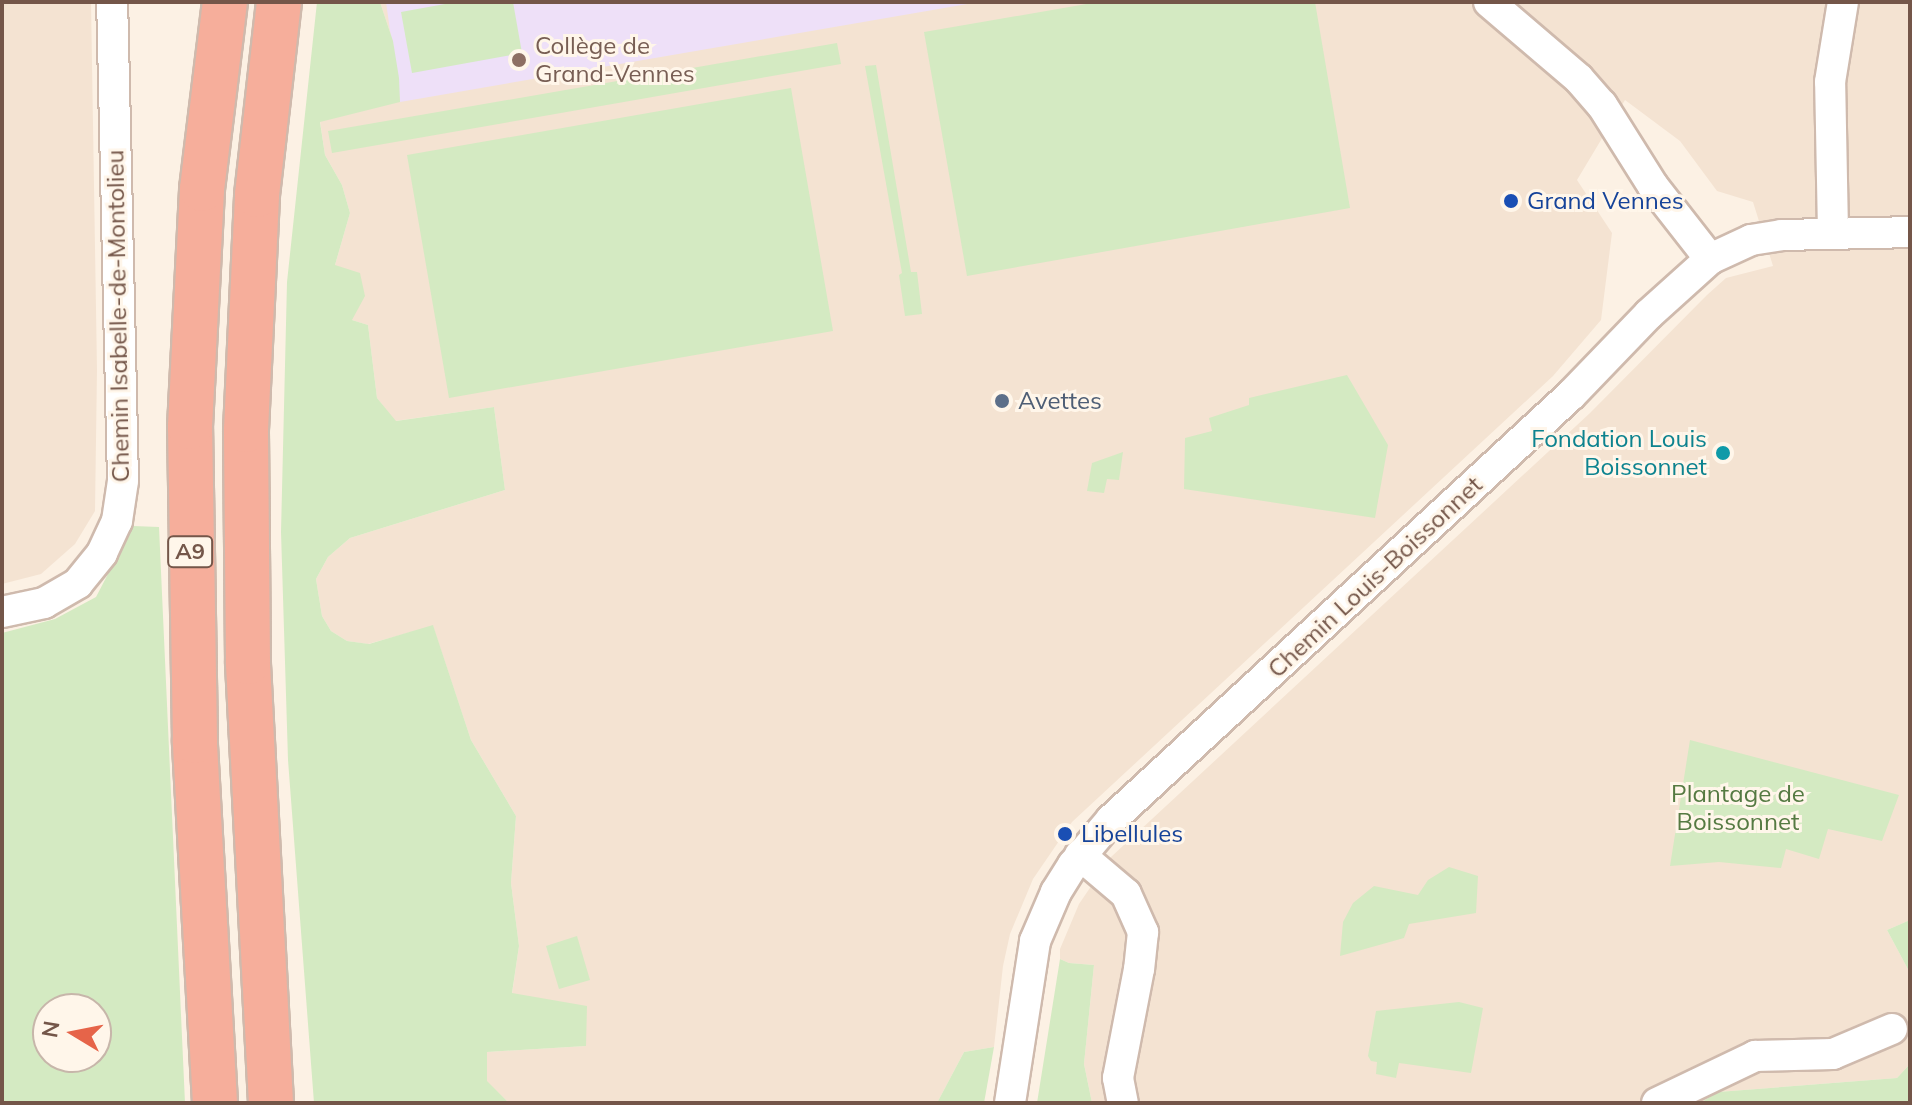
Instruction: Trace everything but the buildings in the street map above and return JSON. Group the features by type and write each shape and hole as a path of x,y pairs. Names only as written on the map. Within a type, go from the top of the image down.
{"highway":[{"name":"A9","path":"215,1103 195,741 189,443 199,230 225,2"},
{"name":"A9","path":"271,1103 248,662 246,430 257,195 279,2"},
{"path":"274,53 290,2"}],"street":[{"name":"Chemin Isabelle-de-Montolieu","path":"2,612 44,603 78,583 102,553 117,521 123,481 112,2"},
{"path":"1489,2 1579,79 1602,105 1653,186 1710,259"},
{"path":"1833,232 1830,82 1843,2"},
{"name":"Chemin Louis-Boissonnet","path":"1010,1103 1035,941 1056,892 1080,855 1111,820 1571,395 1649,314 1710,259 1751,240 1833,232 1910,232"},
{"path":"1080,855 1126,894 1143,932 1118,1078 1123,1103"},
{"path":"1657,1103 1755,1056 1833,1054 1892,1029"}],"shaded area":[{"path":"2,2 91,2 97,370 95,511 75,544 41,574 2,584"},
{"path":"380,2 1910,2 1910,920 1887,930 1910,973 1910,1064 1897,1078 1718,1092 1700,1103 1092,1103 1084,1064 1094,965 1060,959 1060,949 1079,904 1111,857 1590,413 1726,278 1773,266 1753,202 1717,191 1680,141 1625,100 1577,180 1612,233 1601,320 1553,376 1072,822 1033,879 1010,934 1003,966 994,1047 964,1052 937,1103 509,1103 486,1081 487,1052 586,1046 512,994 519,946 511,883 516,816 471,740 433,626 368,644 347,641 331,631 322,616 316,579 328,557 350,538 505,490 494,407 395,421 377,398 368,325 352,320 335,265 350,213 342,185 325,155 320,121 399,78 393,41"},
{"name":"Collège de Grand-Vennes","path":"386,2 979,2 400,102"}],"green space":[{"path":"317,2 380,2 393,41 399,78 400,102 320,122 325,155 342,185 350,213 335,265 360,273 365,296 352,320 368,325 377,398 396,421 494,407 505,490 350,538 328,557 316,579 322,616 331,631 347,641 369,644 433,625 471,740 516,816 511,883 519,946 512,993 587,1006 586,1046 487,1052 487,1081 509,1103 314,1103 288,760 281,532 287,282"},
{"path":"456,2 513,2 522,53 412,73 401,12"},
{"path":"1098,2 1315,2 1350,208 967,276 924,32"},
{"path":"837,43 841,64 332,153 328,131"},
{"path":"876,65 911,272 917,272 922,314 905,316 899,275 902,273 865,66"},
{"path":"791,88 833,331 449,398 407,155"},
{"path":"1347,375 1388,445 1375,518 1184,489 1185,438 1212,431 1209,418 1249,405 1249,398"},
{"path":"1123,452 1119,480 1107,479 1104,493 1087,491 1092,463"},
{"path":"133,526 159,527 185,1103 2,1103 2,633 55,619 96,597"},
{"name":"Plantage de Boissonnet","path":"1690,740 1899,795 1882,841 1828,829 1819,859 1786,849 1781,868 1719,862 1670,866"},
{"path":"1449,867 1478,876 1476,913 1409,924 1404,938 1340,956 1343,922 1353,903 1374,886 1418,895 1428,880"},
{"path":"1910,920 1910,973 1887,930"},
{"path":"577,936 590,980 559,989 546,946"},
{"path":"1060,959 1094,965 1084,1064 1092,1103 1037,1103"},
{"path":"1459,1002 1483,1008 1471,1073 1399,1063 1396,1078 1376,1074 1377,1062 1371,1061 1368,1056 1376,1011"},
{"path":"994,1047 984,1103 937,1103 964,1052"},
{"path":"1910,1064 1910,1103 1700,1103 1718,1092 1897,1078"}],"place":[{"name":"Collège de Grand-Vennes","path":"519,60"},
{"name":"Grand Vennes","path":"1511,201"},
{"name":"Avettes","path":"1002,401"},
{"name":"Fondation Louis Boissonnet","path":"1723,453"},
{"name":"Libellules","path":"1065,834"}]}
